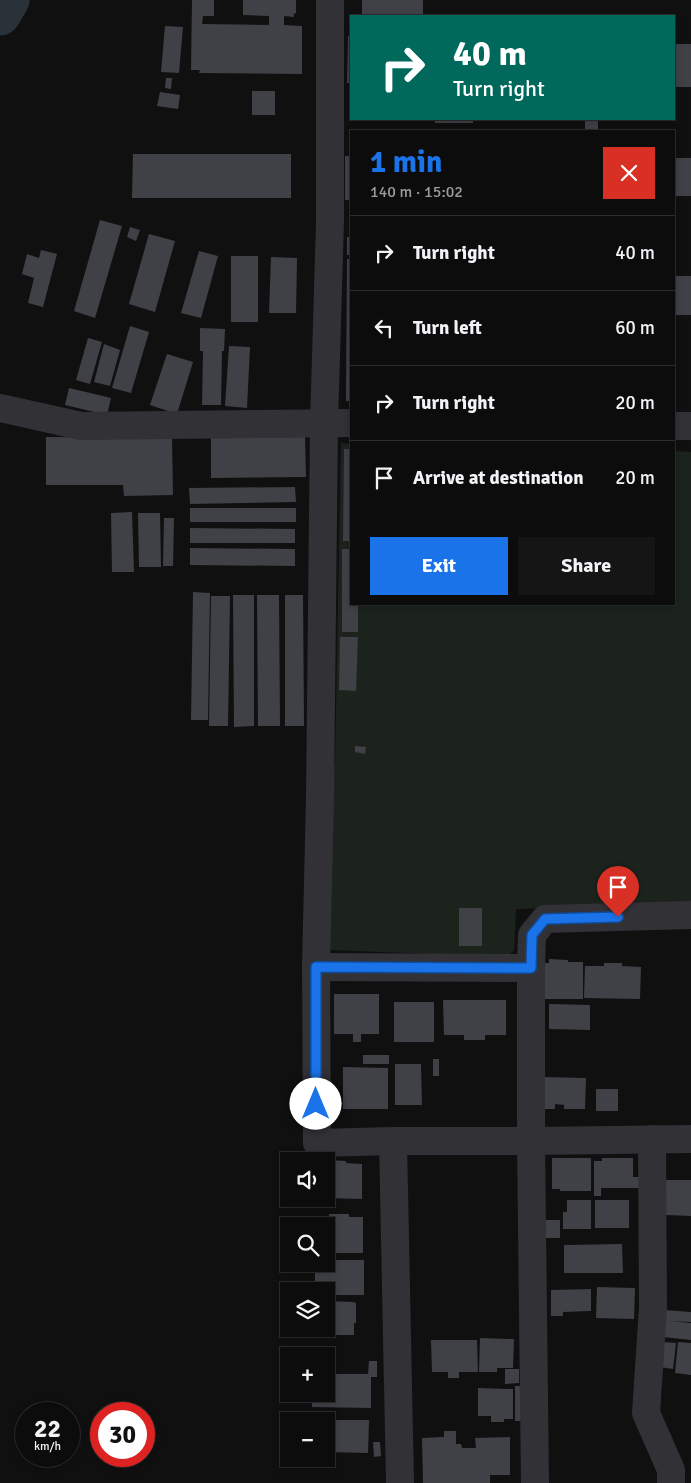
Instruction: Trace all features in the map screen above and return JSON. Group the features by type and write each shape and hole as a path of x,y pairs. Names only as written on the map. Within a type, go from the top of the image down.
{"street":[{"path":"330,0 330,222 324,423 316,967 317,1143 393,1140 691,1139"},
{"path":"0,408 80,426 350,423"},
{"path":"675,426 691,426"},
{"path":"535,1483 531,1141 532,935 545,919 691,915"},
{"path":"316,967 531,968"},
{"path":"393,1140 400,1483"},
{"path":"652,1140 653,1308 646,1413 678,1475"}],"shaded area":[{"path":"341,443 350,444 350,605 675,605 675,451 691,452 691,904 516,909 514,950 507,957 331,950 327,943 328,784 335,764"}],"building":[{"path":"192,0 214,0 214,16 203,16 202,24 269,25 269,16 243,15 243,0 296,0 296,13 294,17 284,16 284,25 302,26 302,74 199,73 200,70 191,70"},
{"path":"362,0 423,0 423,14 362,15"},
{"path":"165,26 183,27 179,73 161,72"},
{"path":"348,36 350,36 350,83 347,83"},
{"path":"675,44 691,44 691,87 675,87"},
{"path":"166,78 172,78 171,89 165,88"},
{"path":"252,91 275,91 275,115 252,115"},
{"path":"160,92 180,95 178,109 157,106"},
{"path":"435,120 473,120 473,123 435,123"},
{"path":"585,120 598,120 598,130 585,130"},
{"path":"133,154 291,154 291,198 132,198"},
{"path":"345,156 350,156 350,200 345,200"},
{"path":"675,158 691,158 691,196 675,196"},
{"path":"100,220 122,226 95,318 74,311"},
{"path":"130,227 140,230 136,241 127,237"},
{"path":"149,234 175,241 155,312 129,304"},
{"path":"347,237 350,237 350,255 347,255"},
{"path":"41,250 57,254 43,307 28,303 34,278 22,274 27,254 39,258"},
{"path":"199,251 218,256 201,318 181,313"},
{"path":"231,256 258,256 258,322 231,322"},
{"path":"271,257 297,258 296,313 269,313"},
{"path":"347,259 350,259 350,401 346,401"},
{"path":"675,276 691,276 691,315 675,315"},
{"path":"130,326 149,332 131,393 112,388"},
{"path":"200,328 225,329 224,351 222,351 221,405 202,405 203,351 200,351"},
{"path":"88,338 102,342 90,384 76,380"},
{"path":"104,344 120,350 110,386 94,382"},
{"path":"229,346 250,347 247,408 225,406"},
{"path":"167,354 193,362 177,414 150,405"},
{"path":"69,388 111,398 107,415 65,405"},
{"path":"305,435 306,477 211,478 211,436"},
{"path":"46,437 172,438 173,495 124,496 123,485 46,485"},
{"path":"344,449 350,449 350,541 343,541"},
{"path":"295,487 296,502 190,504 189,488"},
{"path":"190,508 296,508 296,522 190,522"},
{"path":"132,512 134,572 112,572 111,513"},
{"path":"138,513 160,513 161,567 139,567"},
{"path":"164,518 174,518 173,566 163,566"},
{"path":"190,528 295,529 295,543 190,543"},
{"path":"190,548 295,549 295,566 190,565"},
{"path":"342,549 350,549 350,605 358,605 358,632 342,632"},
{"path":"193,592 210,593 208,720 191,720"},
{"path":"233,595 254,595 254,726 234,727"},
{"path":"257,595 279,595 280,726 258,726"},
{"path":"285,595 303,595 304,726 285,726"},
{"path":"211,596 230,596 228,726 209,726"},
{"path":"340,637 358,637 356,691 339,690"},
{"path":"355,746 366,747 365,754 355,752"},
{"path":"459,908 482,908 482,946 459,946"},
{"path":"549,959 583,962 583,999 542,999 543,963 549,963"},
{"path":"604,963 622,963 622,966 641,967 640,999 584,998 585,966 604,966"},
{"path":"334,994 379,994 379,1034 361,1034 361,1042 353,1042 353,1034 334,1034"},
{"path":"443,1000 506,1000 506,1035 485,1035 485,1040 464,1040 464,1035 444,1035"},
{"path":"394,1002 434,1002 434,1042 394,1042"},
{"path":"549,1004 590,1005 590,1030 549,1029"},
{"path":"363,1055 389,1055 389,1064 363,1064"},
{"path":"433,1059 439,1059 439,1076 433,1076"},
{"path":"395,1064 421,1064 422,1105 395,1105"},
{"path":"343,1067 388,1068 388,1109 343,1109"},
{"path":"542,1077 586,1078 585,1109 564,1109 564,1105 555,1104 555,1109 542,1109"},
{"path":"596,1089 618,1089 618,1111 596,1111"},
{"path":"552,1158 591,1158 591,1191 560,1191 560,1189 552,1189"},
{"path":"602,1158 633,1158 633,1177 639,1177 639,1188 601,1188 601,1196 594,1196 594,1161 602,1161"},
{"path":"335,1160 362,1164 362,1199 335,1198"},
{"path":"666,1180 691,1180 691,1216 666,1215"},
{"path":"567,1200 591,1200 591,1229 563,1229 563,1212 567,1212"},
{"path":"595,1200 629,1200 629,1228 595,1228"},
{"path":"329,1214 349,1214 349,1217 363,1217 363,1253 335,1253 335,1217 329,1217"},
{"path":"544,1220 560,1220 560,1238 544,1238"},
{"path":"622,1244 623,1273 564,1273 564,1245"},
{"path":"335,1260 364,1260 364,1295 335,1295 335,1282 315,1282 315,1272 335,1272"},
{"path":"597,1287 635,1288 634,1319 596,1318"},
{"path":"591,1289 591,1311 563,1312 563,1316 551,1316 551,1290"},
{"path":"335,1301 356,1303 354,1335 335,1335"},
{"path":"665,1310 691,1312 691,1322 669,1321 691,1323 691,1340 663,1337"},
{"path":"480,1338 514,1339 513,1368 497,1368 497,1372 479,1372"},
{"path":"431,1340 477,1340 478,1372 459,1372 459,1378 448,1378 448,1372 432,1372"},
{"path":"662,1342 676,1343 673,1369 660,1367"},
{"path":"678,1342 691,1343 691,1375 675,1373"},
{"path":"369,1361 377,1361 377,1377 371,1377 371,1408 312,1407 312,1402 335,1402 335,1374 368,1374"},
{"path":"505,1369 519,1369 519,1383 505,1384"},
{"path":"515,1386 521,1386 521,1421 515,1421"},
{"path":"478,1388 513,1389 513,1419 504,1419 504,1422 491,1422 491,1416 478,1416"},
{"path":"335,1420 369,1420 368,1453 335,1452"},
{"path":"444,1431 456,1431 456,1444 461,1444 462,1448 476,1448 475,1438 510,1437 510,1475 490,1475 490,1483 423,1483 422,1438 444,1437"},
{"path":"373,1442 380,1442 381,1456 374,1457"}],"waterway":[{"path":"0,15 9,0"}],"route":[{"path":"316,1104 316,967 531,968 532,935 545,919 618,917"}]}
